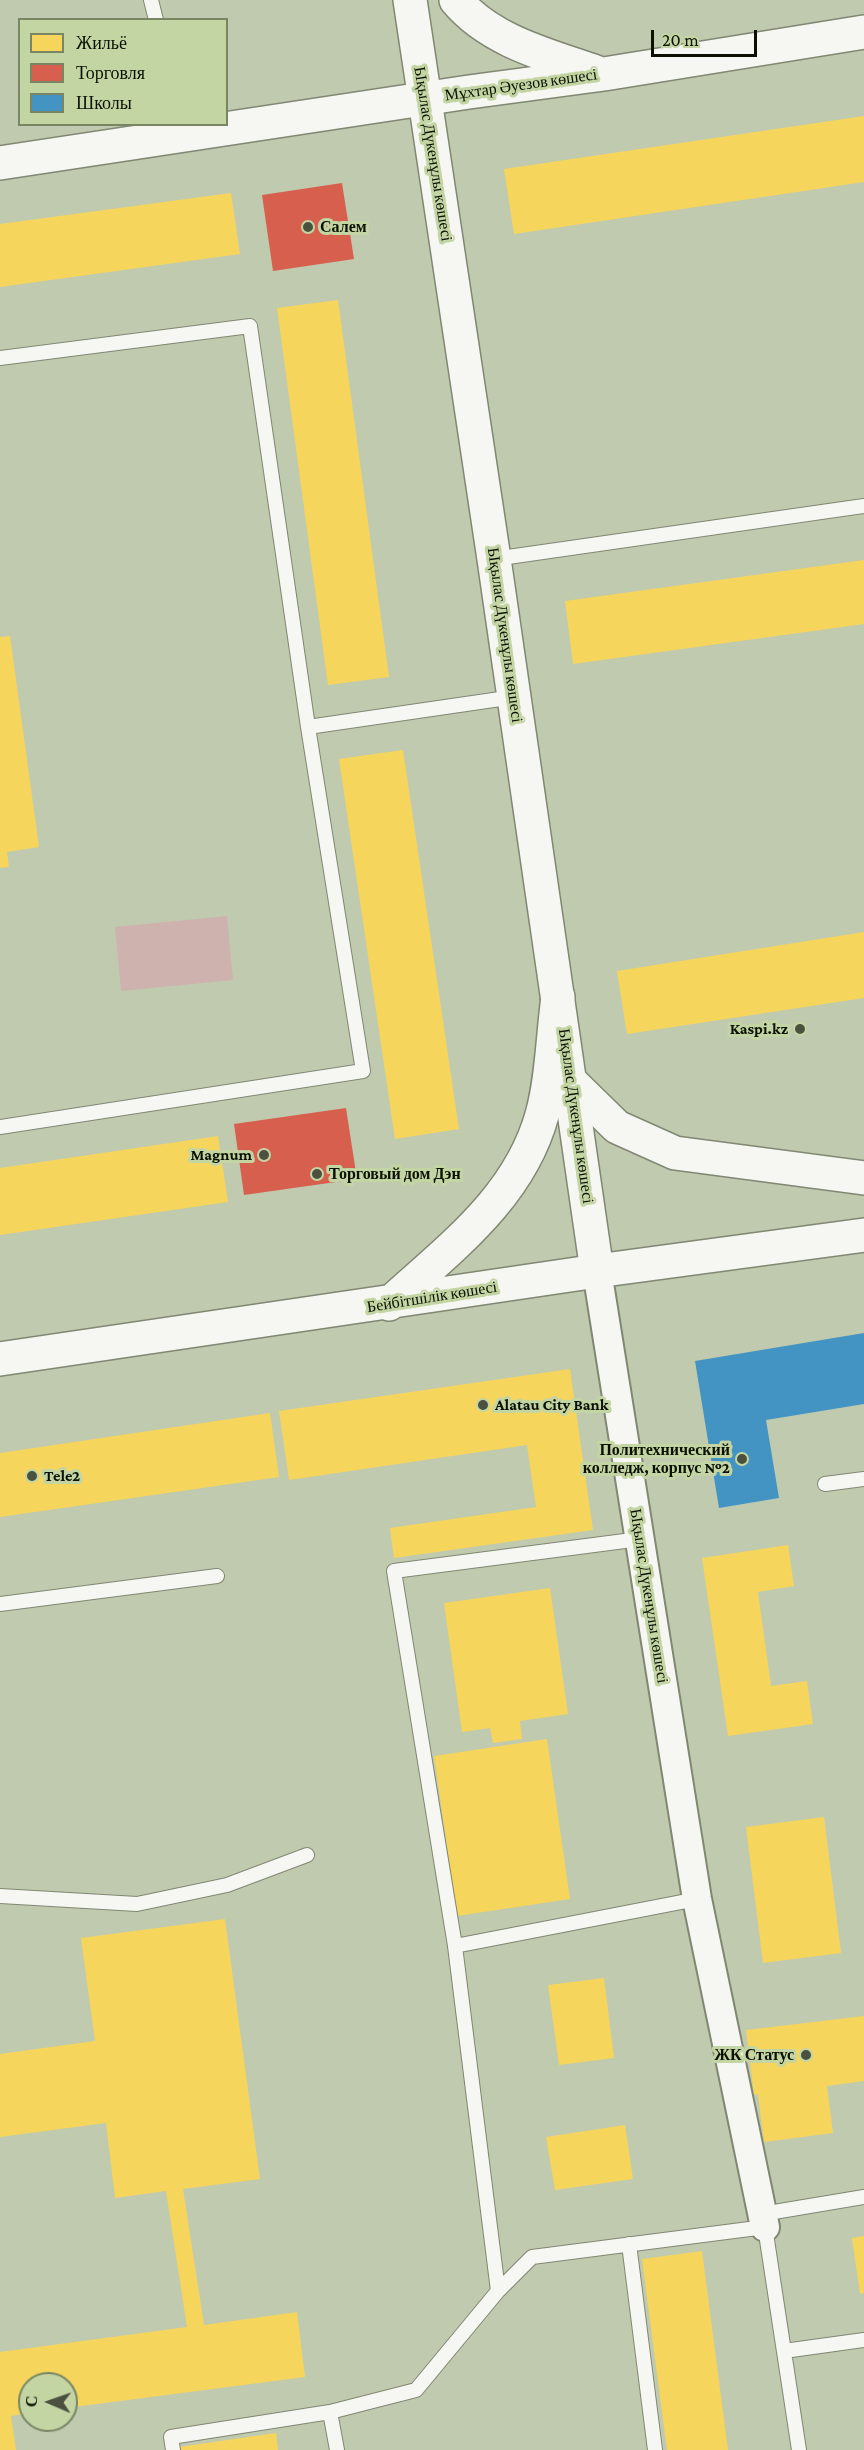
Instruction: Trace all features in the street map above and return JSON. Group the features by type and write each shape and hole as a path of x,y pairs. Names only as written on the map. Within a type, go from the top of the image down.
{"street":[{"name":"Ықылас Дүкенұлы көшесі","path":"410,0 572,1083 597,1271 697,1899 763,2221"},
{"path":"456,0 469,16 520,46 604,75"},
{"name":"Мұхтар Әуезов көшесі","path":"228,125 604,75 864,32"},
{"name":"Мұхтар Әуезов көшесі","path":"0,163 217,126"},
{"path":"389,1304 484,1218 522,1168 543,1114 558,997"},
{"path":"572,1083 617,1127 675,1154 864,1178"},
{"name":"Бейбітшілік көшесі","path":"0,1359 389,1304 597,1271 864,1235"}],"lane":[{"path":"151,0 156,18"},
{"path":"0,358 250,326 309,727 363,1071 0,1127"},
{"path":"494,559 864,506"},
{"path":"309,727 514,697"},
{"path":"825,1484 864,1479"},
{"path":"498,2291 455,1946 394,1571 640,1539"},
{"path":"0,1604 217,1576"},
{"path":"0,1896 136,1904 227,1885 307,1855"},
{"path":"455,1946 697,1899"},
{"path":"173,2450 171,2437 330,2412 416,2390 498,2291 532,2257 629,2244 763,2221 864,2197"},
{"path":"763,2221 798,2450"},
{"path":"629,2244 655,2450"},
{"path":"784,2351 864,2340"},
{"path":"330,2412 337,2450"}],"shaded area":[{"path":"227,916 233,980 121,991 115,927"}],"building: Жильё":[{"path":"864,116 864,182 514,234 504,169"},
{"path":"231,193 240,254 0,287 0,224"},
{"path":"338,300 389,677 328,685 277,308"},
{"path":"864,560 864,624 573,664 565,601"},
{"path":"10,636 39,847 7,852 9,867 0,868 0,637"},
{"path":"403,750 459,1129 395,1139 339,759"},
{"path":"864,932 864,998 627,1034 617,971"},
{"path":"218,1136 228,1202 0,1235 0,1168"},
{"path":"570,1369 593,1530 394,1558 390,1528 536,1507 527,1445 289,1480 279,1411"},
{"path":"270,1413 279,1477 0,1517 0,1453"},
{"path":"788,1545 794,1586 758,1592 771,1686 807,1681 813,1724 728,1736 702,1558"},
{"path":"550,1588 568,1714 520,1721 522,1739 493,1743 490,1728 462,1732 444,1603"},
{"path":"547,1739 570,1899 457,1916 434,1756"},
{"path":"824,1817 841,1953 763,1963 746,1827"},
{"path":"225,1919 260,2179 183,2189 204,2325 297,2312 305,2377 78,2406 78,2372 18,2372 18,2415 11,2416 16,2450 0,2450 0,2352 187,2327 166,2191 115,2198 106,2123 0,2137 0,2054 95,2041 81,1938"},
{"path":"604,1978 614,2058 559,2065 548,1985"},
{"name":"ЖК Статус","path":"864,2016 864,2081 827,2086 833,2133 764,2142 758,2094 754,2095 746,2030"},
{"path":"625,2125 633,2179 555,2190 546,2137"},
{"path":"864,2236 864,2293 860,2294 852,2238"},
{"path":"702,2251 728,2450 667,2450 642,2259"},
{"path":"276,2433 278,2450 179,2450 179,2447"}],"building: Торговля":[{"name":"Салем","path":"342,183 354,259 273,271 262,195"},
{"path":"346,1108 357,1179 244,1195 234,1124"}],"building: Школы":[{"name":"Политехнический колледж, корпус №2","path":"864,1333 864,1404 766,1420 779,1498 719,1508 695,1361"}],"place":[{"name":"Салем","path":"308,227"},
{"name":"Kaspi.kz","path":"800,1029"},
{"name":"Magnum","path":"264,1155"},
{"name":"Торговый дом Дэн","path":"317,1174"},
{"name":"Alatau City Bank","path":"483,1405"},
{"name":"Политехнический колледж, корпус №2","path":"742,1459"},
{"name":"Tele2","path":"32,1476"},
{"name":"ЖК Статус","path":"806,2055"}]}
